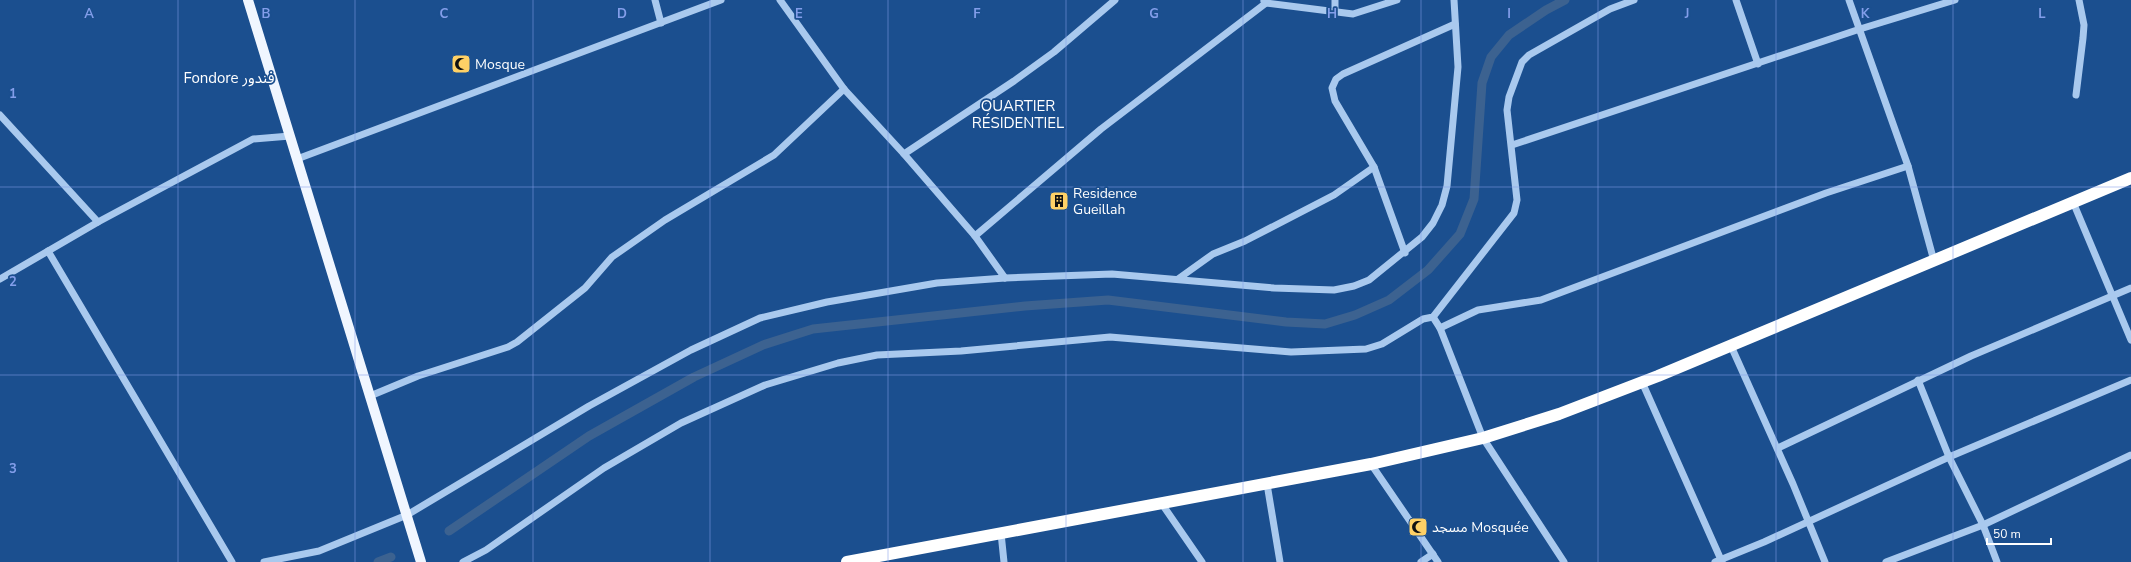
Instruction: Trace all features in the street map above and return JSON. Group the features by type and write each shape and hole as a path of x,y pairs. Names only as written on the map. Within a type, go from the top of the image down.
{"highway":[{"path":"847,562 1371,464 1482,438 1559,414 1642,382 2131,178"}],"main road":[{"path":"248,0 422,562"}],"street":[{"path":"655,0 661,23"},
{"path":"297,159 721,0"},
{"path":"780,0 844,89 904,154 975,236 1005,278"},
{"path":"904,154 1014,81 1054,52 1116,0"},
{"path":"1335,0 1335,11"},
{"path":"975,236 1101,129 1264,1 1353,14 1397,0"},
{"path":"264,562 319,551 407,514 589,406 691,350 760,318 827,302 937,283 1005,278 1112,274 1268,287 1334,290 1354,286 1369,280 1405,252 1433,223 1442,205 1447,186 1458,67 1454,0"},
{"path":"464,562 486,550 604,468 681,423 765,385 838,363 877,355 961,351 1110,337 1291,352 1366,349 1382,344 1423,319 1433,317 1516,208 1508,103 1522,62 1535,51 1610,9 1634,0"},
{"path":"1736,0 1758,64"},
{"path":"1849,0 1908,166 1934,261"},
{"path":"1512,145 1860,29 1955,0"},
{"path":"2076,95 2084,25 2080,0"},
{"path":"1405,252 1374,167 1335,101 1332,88 1336,79 1455,24"},
{"path":"370,396 418,376 508,347 517,342 585,288 612,257 665,220 774,155 844,89"},
{"path":"0,115 98,222"},
{"path":"0,279 98,222 253,139 290,136"},
{"path":"1440,328 1478,310 1541,300 1826,193 1908,166"},
{"path":"1178,279 1213,254 1245,242 1334,195 1374,167"},
{"path":"2073,202 2131,340"},
{"path":"48,251 232,562"},
{"path":"1778,448 1918,380 2131,288"},
{"path":"1433,317 1440,328 1482,438 1564,562"},
{"path":"1731,346 1778,448 1826,562"},
{"path":"1918,380 1949,457 1983,525 1997,562"},
{"path":"1642,382 1720,561 1949,457 2131,380"},
{"path":"1886,562 1983,525 2131,454"},
{"path":"1371,464 1438,562"},
{"path":"1267,484 1280,562"},
{"path":"1162,504 1202,562"},
{"path":"1001,533 1004,562"},
{"path":"1420,562 1433,554"}],"waterway":[{"path":"449,531 589,436 694,377 763,345 813,329 1025,306 1108,300 1286,322 1325,324 1355,315 1389,300 1428,270 1460,234 1474,199 1482,83 1491,57 1509,35 1546,10 1565,0"},
{"path":"378,562 391,557"}],"place":[{"name":"Mosque","path":"461,64"},
{"name":"Residence Gueillah","path":"1059,201"},
{"name":"مسجد Mosquée","path":"1418,527"}],"district":[{"name":"Fondore فندور","path":"229,78"},
{"name":"QUARTIER RÉSIDENTIEL","path":"1018,114"}]}
